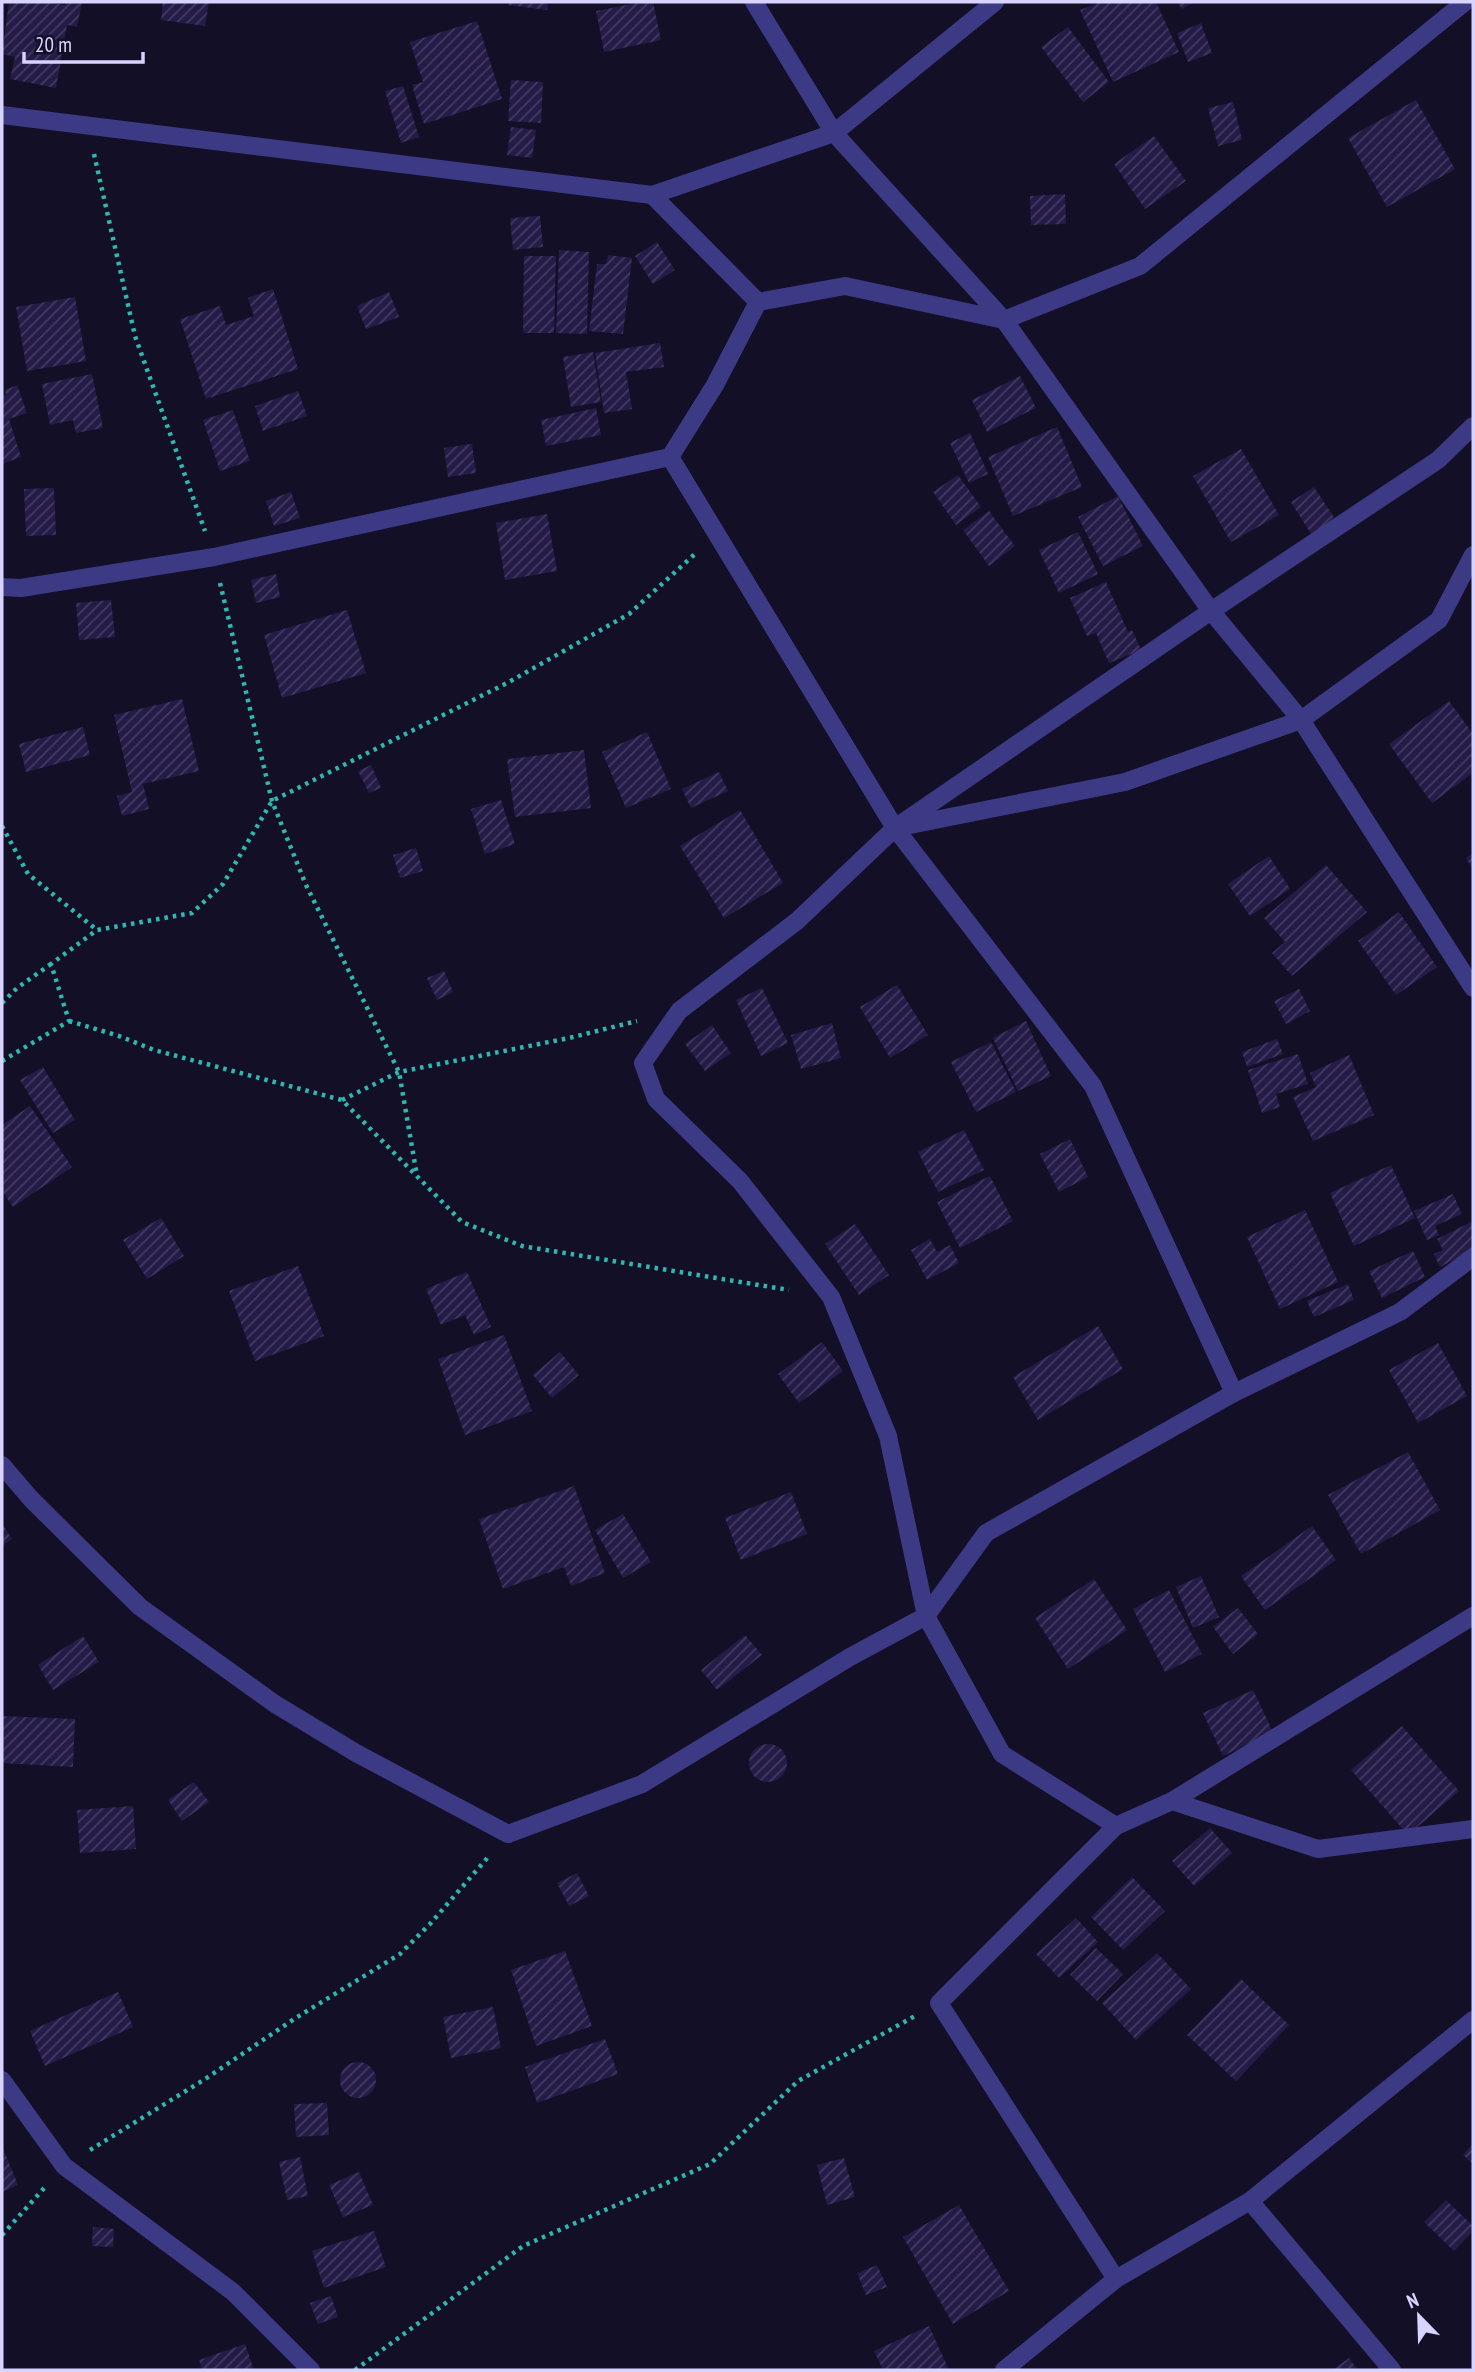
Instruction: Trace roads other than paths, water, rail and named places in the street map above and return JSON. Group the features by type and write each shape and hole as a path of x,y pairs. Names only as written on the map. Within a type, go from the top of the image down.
{"street":[{"path":"754,2 834,133 1003,320 1211,611 1301,720 1473,988"},
{"path":"2,115 652,195 834,133 995,2"},
{"path":"758,302 845,286 1003,320 1140,265 1465,2"},
{"path":"652,195 758,302"},
{"path":"2,587 21,588 214,557 670,457 715,385 758,302"},
{"path":"1116,1826 1002,1755 926,1616 888,1436 831,1297 740,1181 656,1100 643,1063 679,1011 797,920 895,828 1211,611 1438,460 1473,426"},
{"path":"670,457 895,828 1093,1086 1234,1393"},
{"path":"895,828 1125,782 1301,720 1439,620 1473,555"},
{"path":"2,1465 31,1499 140,1607 275,1704 356,1753 509,1834 642,1784 850,1657 926,1616 986,1533 1234,1393 1400,1312 1473,1257"},
{"path":"1116,2279 939,2003 1116,1826 1172,1801 1473,1616"},
{"path":"1172,1801 1318,1849 1473,1829"},
{"path":"1004,2370 1116,2279 1250,2200 1473,2020"},
{"path":"2,2080 64,2166 233,2292 311,2370"},
{"path":"1250,2200 1392,2370"}]}
